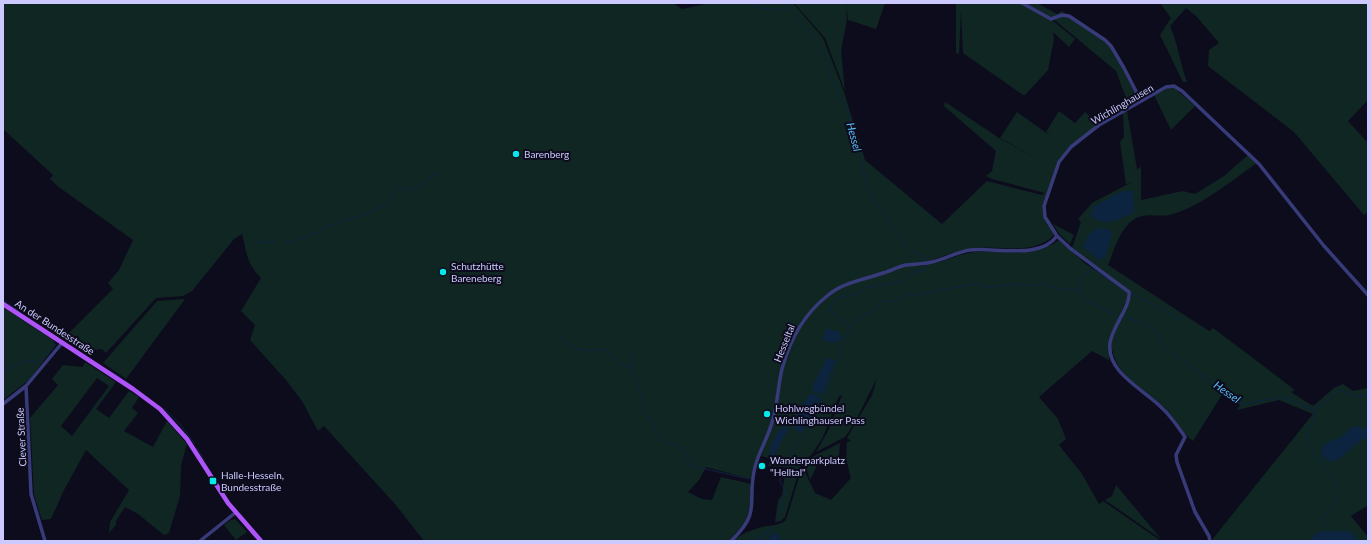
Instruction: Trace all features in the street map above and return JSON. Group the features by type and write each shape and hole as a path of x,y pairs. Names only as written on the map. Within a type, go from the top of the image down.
{"main road":[{"name":"An der Bundesstraße","path":"3,304 152,403 175,424 193,447 235,513 261,541"}],"street":[{"path":"1022,3 1051,19 1062,15 1069,16 1105,40 1117,54 1141,102"},
{"name":"Wichlinghausen","path":"1210,541 1209,536 1195,512 1177,462 1176,455 1185,437 1164,409 1125,377 1114,364 1110,345 1112,335 1129,298 1129,292 1071,249 1057,236 1045,217 1044,210 1059,162 1071,147 1099,125 1166,87 1174,86 1182,91 1259,164 1324,246 1368,295"},
{"name":"Hesseltal","path":"731,541 744,528 751,514 755,466 774,419 779,397 782,370 797,327 816,305 828,294 846,284 899,267 933,262 970,250 1023,251 1034,249 1050,242 1057,236"},
{"path":"3,404 26,386 62,343"},
{"name":"Clever Straße","path":"26,386 32,494 45,541"},
{"path":"200,541 235,513"}],"green space":[{"path":"3,3 673,3 682,9 710,3 793,3 823,38 844,92 865,160 942,224 987,181 1042,195 1045,193 992,179 986,176 992,171 996,151 944,106 945,102 999,138 1050,166 1000,138 1017,112 1052,137 1046,132 1059,111 1075,123 1085,112 1098,124 1058,161 1042,209 1054,235 1045,242 1035,246 1024,248 967,249 923,262 918,266 933,264 975,252 1029,252 1049,246 1059,240 1086,264 1127,292 1128,297 1121,313 1122,314 1131,295 1130,291 1072,248 1081,222 1078,219 1092,203 1132,182 1126,184 1120,142 1124,137 1123,113 1127,111 1137,169 1141,167 1141,200 1183,191 1195,194 1224,176 1248,155 1257,163 1214,193 1192,206 1169,215 1146,215 1133,220 1124,229 1108,265 1209,331 1213,328 1295,390 1291,392 1313,406 1334,388 1343,384 1353,391 1368,388 1368,505 1351,516 1368,537 1368,541 1211,541 1313,414 1279,400 1237,410 1240,405 1223,393 1193,441 1165,408 1126,376 1115,360 1112,349 1109,349 1109,360 1092,351 1039,397 1058,419 1066,439 1059,445 1082,474 1099,504 1103,501 1161,541 777,541 779,540 774,532 766,541 733,541 739,536 750,531 778,524 786,520 802,468 815,493 831,500 851,478 846,459 847,442 851,441 847,438 872,395 877,378 854,424 845,437 816,452 828,431 842,395 839,396 823,437 812,454 801,464 785,517 781,521 775,522 778,501 782,495 786,467 768,466 771,459 761,456 763,452 760,451 751,479 706,467 699,480 688,492 702,499 712,500 721,477 751,484 748,516 741,527 728,541 424,541 395,504 324,426 318,431 302,401 286,380 250,340 255,325 241,311 261,278 252,267 246,252 242,234 234,239 192,291 183,296 156,298 106,353 102,349 92,350 89,356 63,339 113,289 108,283 119,270 133,240 60,188 50,179 53,175 3,129","holes":["1093,231 1111,234 1106,248 1090,235"]},
{"path":"794,3 846,3 847,20 841,50 845,91 825,38"},
{"path":"846,3 885,3 876,29 848,20"},
{"path":"956,3 1021,3 1052,20 1075,39 1069,47 1053,32 1054,39 1048,70 1025,95 1023,95 963,53 961,11 959,54 956,53"},
{"path":"1025,3 1037,3 1057,14 1062,11 1109,45 1124,68 1140,100 1129,106 1116,71 1051,17"},
{"path":"1160,3 1368,3 1368,100 1348,121 1368,143 1368,212 1364,215 1294,132 1208,66 1209,50 1219,43 1197,17 1186,8 1170,26 1187,82 1183,82 1160,35 1171,18"},
{"path":"1169,88 1175,88 1195,106 1171,130 1154,95"},
{"path":"1053,224 1074,235 1070,244 1060,235"},
{"path":"185,299 126,379 103,363 157,301"},
{"path":"3,307 53,340 56,345 29,380 3,400"},
{"path":"85,362 116,382 96,409 109,418 129,391 139,397 132,408 138,413 124,431 153,447 167,421 187,444 181,465 180,496 169,533 164,535 138,514 125,507 116,521 116,525 109,533 110,522 129,490 86,450 64,490 51,519 42,520 34,495 30,418 58,385 52,379 63,365 83,367","holes":["97,378 109,386 72,436 61,426"]},
{"path":"840,443 838,465 821,458 810,480 805,464 806,460"},
{"path":"1116,485 1161,539 1105,500 1112,496"},
{"path":"235,519 247,532 236,540 224,525"}],"water":[{"path":"1123,191 1133,191 1134,212 1118,220 1107,222 1096,220 1091,216 1094,206"},
{"path":"1097,228 1109,229 1112,234 1105,258 1099,259 1083,247 1088,236"},
{"path":"829,329 839,332 841,337 844,338 833,343 824,340 823,336 826,330"},
{"path":"827,357 835,361 823,393 820,394 813,391 812,388"},
{"path":"811,393 819,396 820,400 801,434 792,426 803,403"},
{"path":"786,425 788,429 773,457 769,457 774,439 782,427"},
{"path":"1354,426 1368,429 1368,436 1334,462 1327,460 1321,454 1321,450 1325,444 1344,435"},
{"path":"774,532 780,536 778,541 766,541"},
{"path":"1317,532 1351,532 1358,541 1312,541 1313,536"}],"waterway":[{"name":"Hessel","path":"742,3 747,3"},
{"name":"Hessel","path":"747,3 773,10 789,7 817,43 826,58 828,72 838,94 845,103 870,195 901,240 910,249 927,260"},
{"name":"Hessel","path":"785,3 789,7"},
{"path":"299,239 336,223 372,212 385,203 401,187 410,190 417,188 430,177 441,172"},
{"path":"284,241 293,241"},
{"path":"255,242 275,242"},
{"name":"Hessel","path":"1096,256 1096,263"},
{"name":"Hessel","path":"851,327 835,313 828,311 831,305 838,298 854,295 865,288 905,281 915,272 924,270 927,266"},
{"name":"Hessel","path":"1078,289 1081,276 1093,269 1118,286"},
{"name":"Hessel","path":"844,339 855,321 872,312 880,301 893,302 909,294 915,295 974,284 988,287 1020,284 1037,286 1044,284 1055,288 1078,290 1085,299 1100,308 1117,315"},
{"name":"Hessel","path":"1132,294 1180,319"},
{"path":"3,300 19,311"},
{"name":"Hessel","path":"1123,317 1143,323 1153,329 1157,333 1163,346 1241,404 1281,397 1315,410 1340,390 1353,397 1368,394"},
{"path":"560,337 576,348 588,350 604,349 620,363 628,367"},
{"name":"Hessel","path":"776,522 782,512 781,502 786,491 780,482 781,476 787,473 787,463 791,453 806,435 820,410 844,341"},
{"path":"3,374 23,361 27,360 36,363 54,346 52,342"},
{"path":"635,354 629,369 643,396 643,412 645,416 651,419 655,433 669,444 675,444 680,448 687,456 689,464 693,466 749,479"},
{"path":"110,371 121,378"},
{"path":"164,409 179,423 194,443"},
{"path":"1309,447 1307,436 1314,420 1315,411"},
{"path":"197,448 204,460"},
{"path":"1312,450 1315,456 1334,478 1338,490"},
{"path":"205,463 213,476"},
{"path":"1326,533 1322,519 1338,499 1339,494"},
{"name":"Hessel","path":"758,541 774,526"},
{"name":"Hessel","path":"753,541 770,530"}],"place":[{"name":"Barenberg","path":"516,154"},
{"name":"Schutzhütte Bareneberg","path":"443,272"},
{"name":"Hohlwegbündel Wichlinghauser Pass","path":"767,414"},
{"name":"Wanderparkplatz \"Helltal\"","path":"762,466"},
{"name":"Halle-Hesseln, Bundesstraße","path":"213,481"}]}
